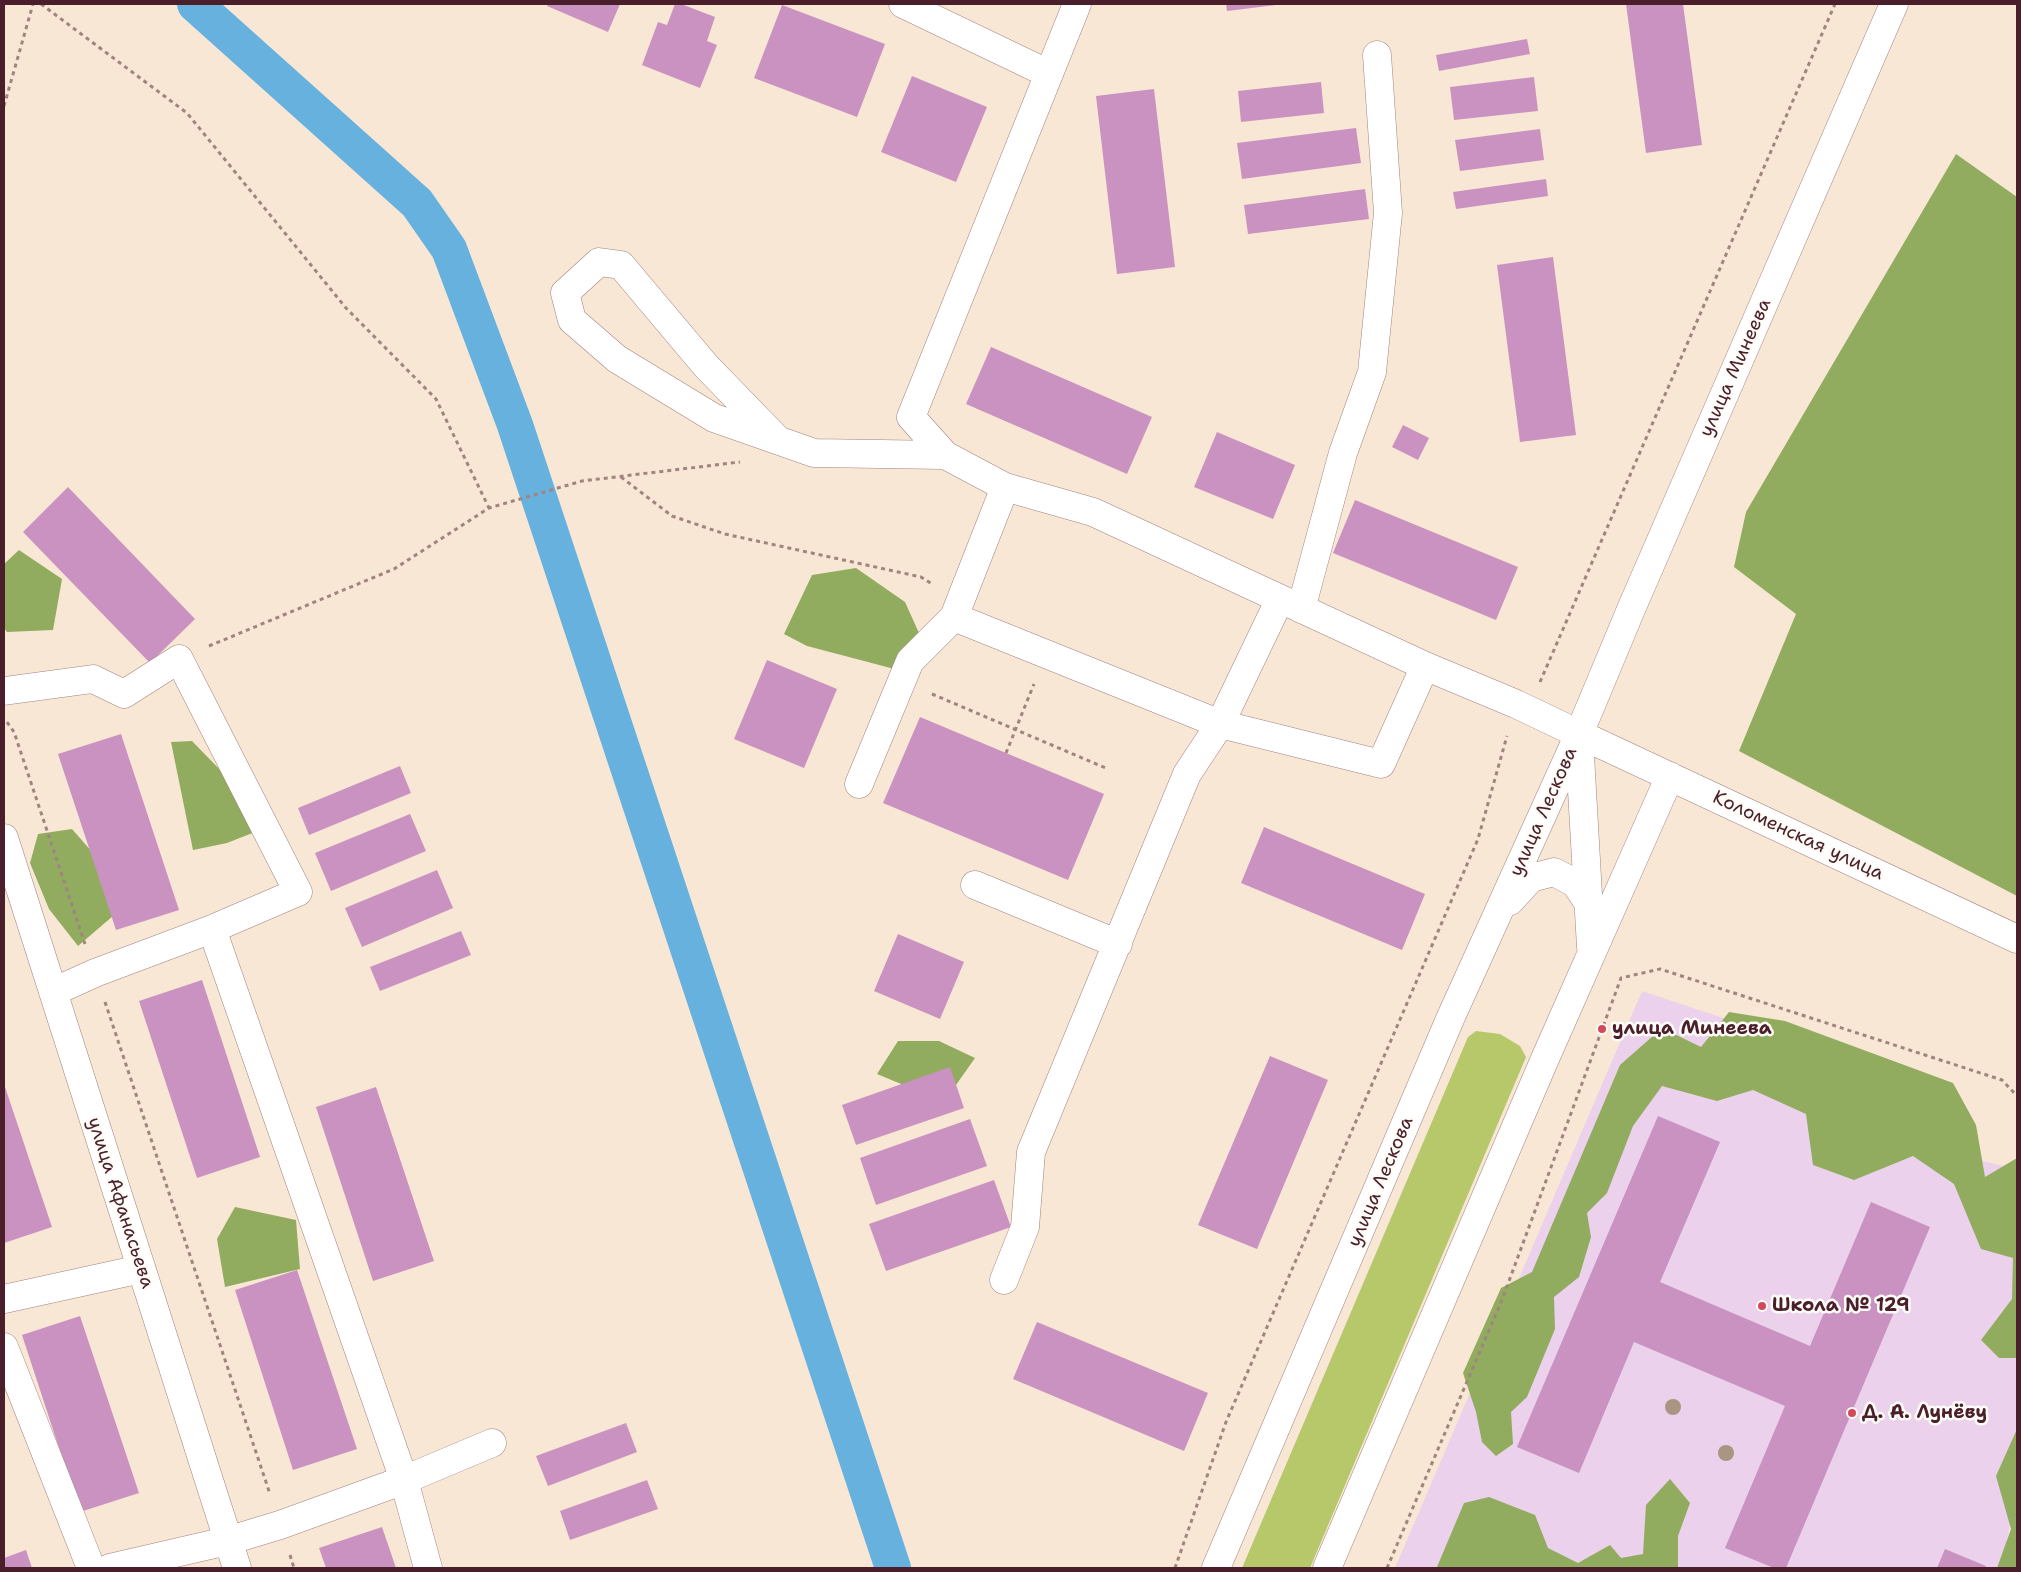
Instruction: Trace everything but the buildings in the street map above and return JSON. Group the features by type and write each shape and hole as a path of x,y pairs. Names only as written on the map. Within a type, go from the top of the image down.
{"main road":[{"path":"903,4 1049,74"},
{"path":"945,455 911,417 1077,4"},
{"name":"улица Минеева","path":"1579,734 1632,607 1894,4"},
{"path":"1004,1280 1025,1226 1031,1152 1187,774 1220,724 1291,604 1372,372 1388,213 1377,55"},
{"path":"776,439 706,366 621,265 599,262 565,293 572,320 617,359 714,418 814,453 945,455"},
{"name":"Коломенская улица","path":"945,455 1005,487 1093,512 1424,666 1516,704 2017,939"},
{"path":"859,784 910,661 957,608 1005,487"},
{"path":"957,608 1046,654 1220,724 1381,764 1424,666"},
{"path":"4,691 93,679 124,694 179,659 298,892 212,929 95,973 53,992"},
{"name":"улица Лескова","path":"1327,1568 1592,953 1579,734"},
{"name":"улица Лескова","path":"1216,1568 1450,1019 1579,734"},
{"path":"1592,953 1670,776"},
{"name":"улица Афанасьева","path":"4,838 237,1568"},
{"path":"1500,911 1531,878 1554,872 1575,883 1589,904"},
{"path":"975,885 1118,944"},
{"path":"212,929 404,1480 428,1568"},
{"path":"4,1299 141,1269"},
{"path":"4,1347 92,1568"},
{"path":"110,1568 227,1541 280,1525 404,1480 492,1443"}],"path":[{"path":"4,106 32,4"},
{"path":"41,4 187,113 346,308 436,399 489,508"},
{"path":"1175,1568 1226,1422 1478,839 1516,704 1542,680 1835,4"},
{"path":"179,659 394,569 489,508 582,481 746,461"},
{"path":"621,476 672,516 725,534 921,577 957,608"},
{"path":"1006,753 1046,654"},
{"path":"901,681 1108,769"},
{"path":"4,717 14,732 294,1568"},
{"path":"1387,1568 1502,1300 1621,978 1660,969 2002,1080 2017,1096"}],"shaded area":[{"name":"Школа № 129","path":"1642,991 1947,1093 1925,1148 2017,1169 2017,1484 2002,1568 1395,1568"}],"green space":[{"path":"1956,154 2017,197 2017,896 1739,751 1796,614 1734,567 1746,512"},
{"path":"19,550 62,579 53,630 7,632 4,628 4,564"},
{"path":"856,568 905,602 928,653 902,671 807,646 784,634 812,575"},
{"path":"192,741 227,777 260,830 227,843 193,850 171,742"},
{"path":"72,829 100,861 113,916 78,946 49,909 30,863 38,834"},
{"path":"1729,1012 1785,1021 1953,1083 1976,1125 1985,1177 2017,1158 2017,1358 1999,1358 1981,1340 2012,1299 2013,1258 1981,1249 1954,1184 1913,1156 1854,1180 1813,1165 1806,1114 1753,1090 1717,1101 1662,1086 1633,1126 1607,1193 1587,1213 1591,1237 1579,1277 1554,1297 1555,1329 1527,1397 1511,1412 1513,1444 1496,1456 1482,1442 1476,1412 1463,1373 1501,1288 1532,1272 1620,1065 1662,1028 1701,1047"},
{"path":"1476,1031 1500,1034 1520,1046 1526,1057 1310,1568 1242,1568 1468,1037"},
{"path":"898,1041 939,1041 975,1058 956,1085 930,1096 877,1074"},
{"path":"235,1207 296,1220 300,1269 225,1287 217,1239"},
{"path":"2017,1429 2017,1568 1997,1568 2011,1529 1996,1476"},
{"path":"1670,1479 1690,1503 1678,1536 1678,1568 1437,1567 1464,1503 1489,1497 1535,1515 1548,1548 1578,1563 1610,1545 1621,1558 1643,1554 1646,1505"}],"waterway":[{"path":"195,4 417,203 449,249 515,425 893,1568"}],"place":[{"name":"улица Минеева","path":"1602,1029"},
{"name":"Школа № 129","path":"1762,1306"},
{"name":"Д. А. Лунёву","path":"1852,1413"}]}
